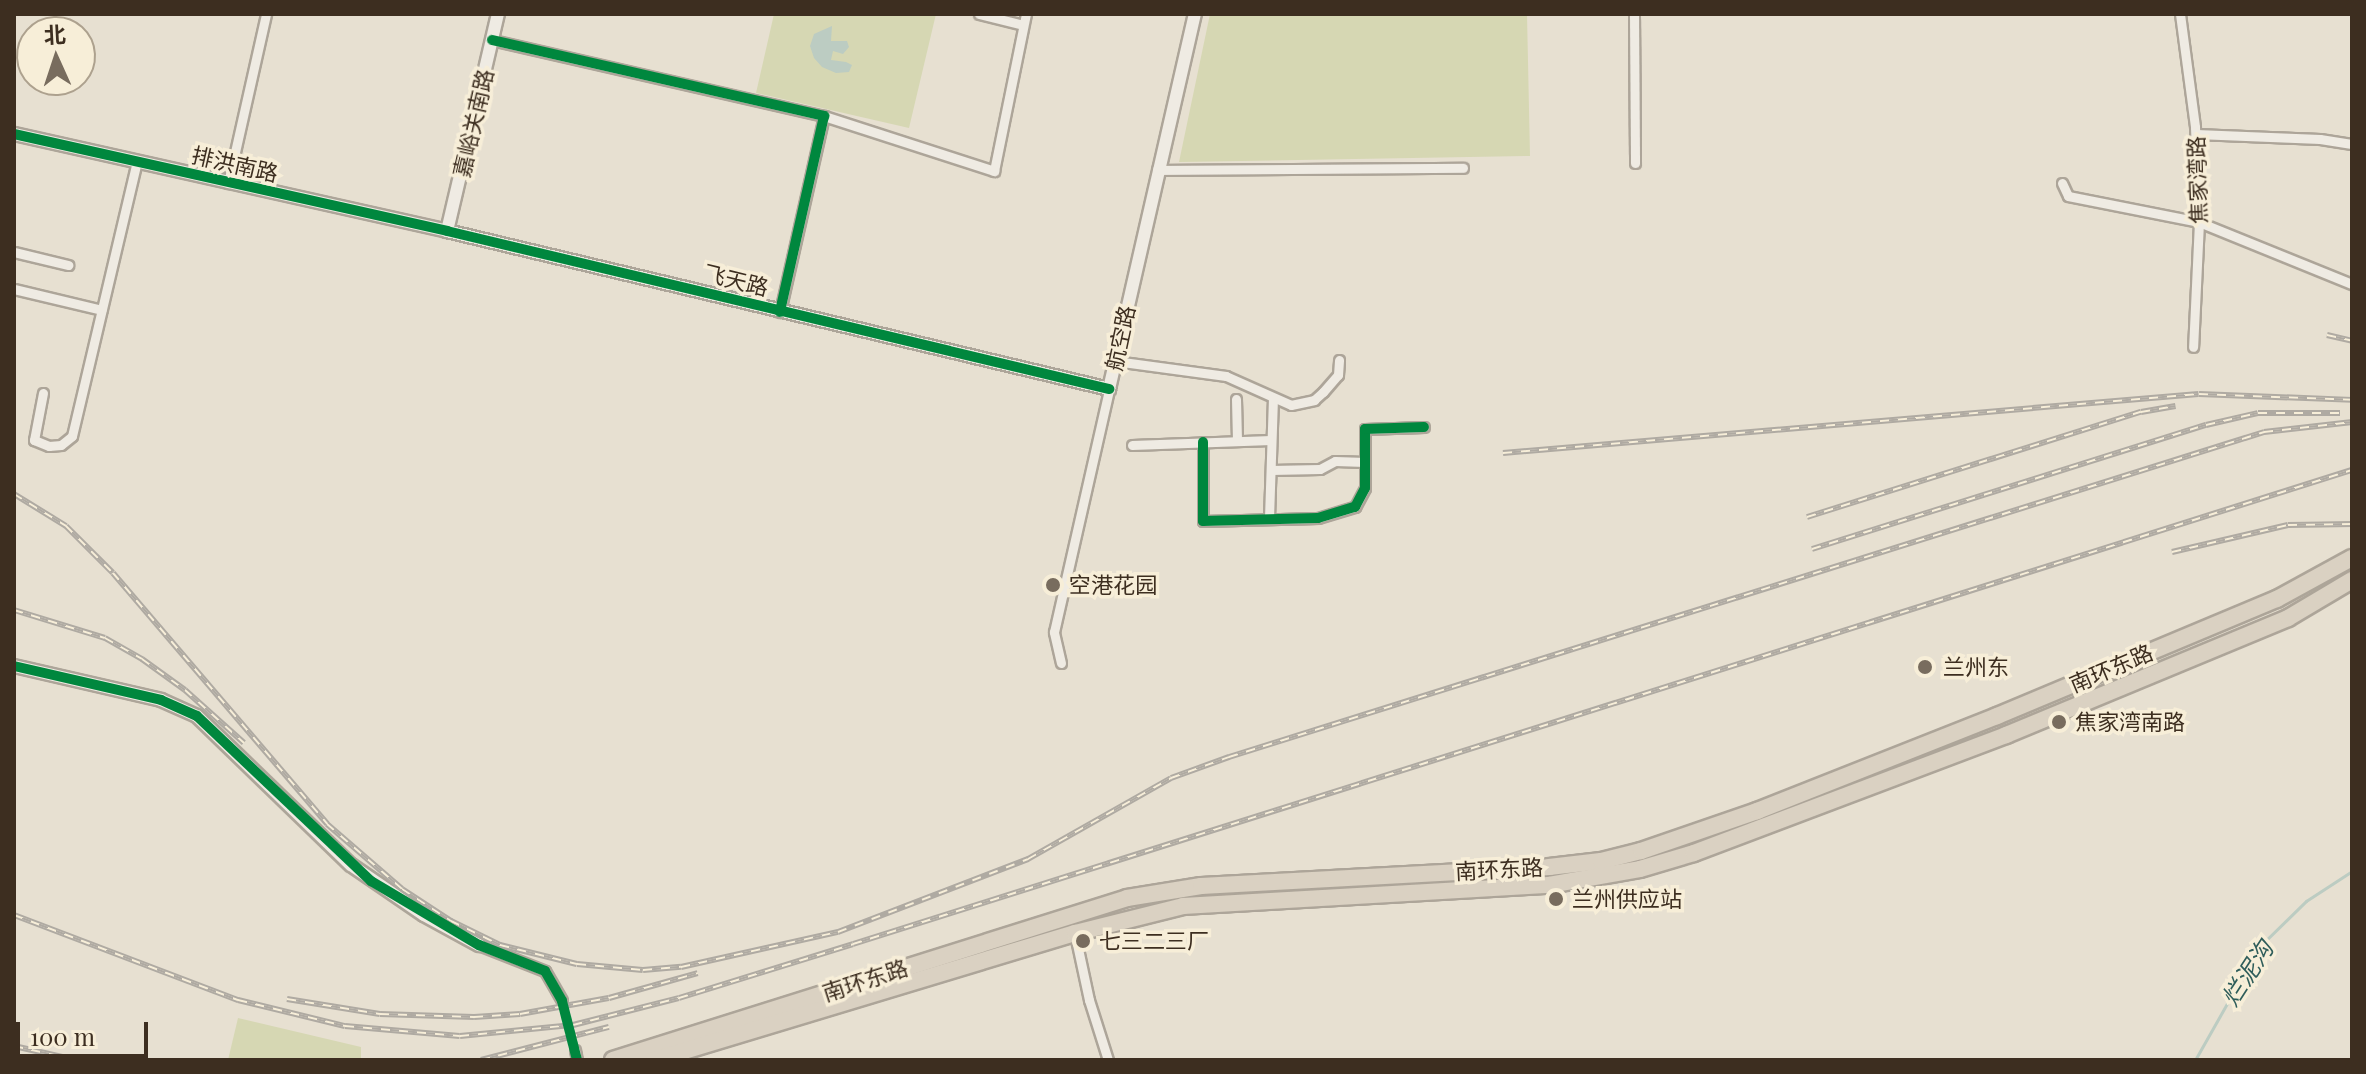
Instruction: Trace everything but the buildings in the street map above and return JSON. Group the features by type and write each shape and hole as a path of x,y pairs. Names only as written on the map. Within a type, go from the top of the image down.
{"highway":[{"name":"南环东路","path":"613,1060 1127,898 1201,886 1601,861 1693,835 1997,716 2277,599 2352,558"},
{"name":"南环东路","path":"654,1060 1075,933 1183,906 1549,885 1605,877 1694,853 2006,735 2288,618 2352,580"},
{"path":"1997,716 2006,735"}],"street":[{"path":"228,183 266,14"},
{"name":"嘉峪关南路","path":"447,231 498,14"},
{"path":"979,14 1023,25"},
{"path":"492,40 824,116 994,171 1026,14"},
{"name":"航空路","path":"1061,663 1054,632 1195,14"},
{"path":"1634,14 1635,163"},
{"name":"焦家湾路","path":"2180,14 2196,134 2199,222 2193,347"},
{"path":"780,312 824,116"},
{"name":"排洪南路","path":"14,134 447,231"},
{"path":"2196,134 2320,139 2352,144"},
{"path":"43,393 34,440 49,446 61,445 72,436 137,162"},
{"path":"1157,170 1463,168"},
{"path":"2062,183 2068,196 2199,222 2352,284"},
{"name":"飞天路","path":"447,231 1109,389"},
{"path":"14,252 68,265"},
{"path":"14,289 102,310"},
{"path":"1115,361 1226,376 1291,405 1314,400 1338,375 1339,360"},
{"path":"1269,518 1273,398"},
{"path":"1236,399 1237,441"},
{"path":"1203,442 1203,521 1318,518 1355,507 1365,488 1365,429 1424,427"},
{"path":"1132,445 1271,440"},
{"path":"1271,470 1320,469 1335,461 1365,462"},
{"path":"14,666 161,700 197,716 371,881 479,945 545,971 562,1001"},
{"path":"1071,914 1089,1000 1108,1060"}],"green space":[{"path":"774,14 936,14 909,128 756,93"},
{"path":"1210,14 1527,14 1530,156 1179,162"},
{"path":"238,1018 361,1047 361,1060 228,1060"}],"shaded area":[{"path":"832,26 831,41 847,41 849,47 843,54 833,51 831,60 852,65 849,72 836,73 822,67 814,58 810,46 814,34"}],"waterway":[{"name":"烂泥沟","path":"2195,1060 2259,947 2306,901 2352,871"}],"tunnel":[{"path":"562,1001 575,1050"}],"railway":[{"path":"2327,335 2352,341"},
{"path":"1503,453 2199,394 2352,400"},
{"path":"1807,517 2141,412 2175,406"},
{"path":"1812,549 2206,425 2258,413 2340,413"},
{"path":"14,494 66,526 113,573 327,824 402,889 451,921 500,945 577,964 643,970 681,967 838,932 1028,859 1171,778 1229,757 2264,432 2352,422"},
{"path":"14,915 238,1000 345,1026 460,1036 573,1025 679,998 853,944 2352,470"},
{"path":"2172,552 2288,525 2352,524"},
{"path":"14,610 105,638 142,659 185,690 244,743"},
{"path":"287,999 380,1014 474,1017 520,1014 609,998 698,973"},
{"path":"481,1060 609,1027"},
{"path":"14,1046 76,1060"}],"cycle path":[{"path":"492,40 824,116 780,312"},
{"path":"14,134 447,231 1109,389"},
{"path":"1203,442 1203,521 1318,518 1355,507 1365,488 1365,429 1424,427"},
{"path":"14,666 161,700 197,716 371,881 479,945 545,971 562,1001 577,1060"}],"place":[{"name":"空港花园","path":"1053,585"},
{"name":"兰州东","path":"1925,667"},
{"name":"焦家湾南路","path":"2059,722"},
{"name":"兰州供应站","path":"1556,899"},
{"name":"七三二三厂","path":"1083,941"}]}
